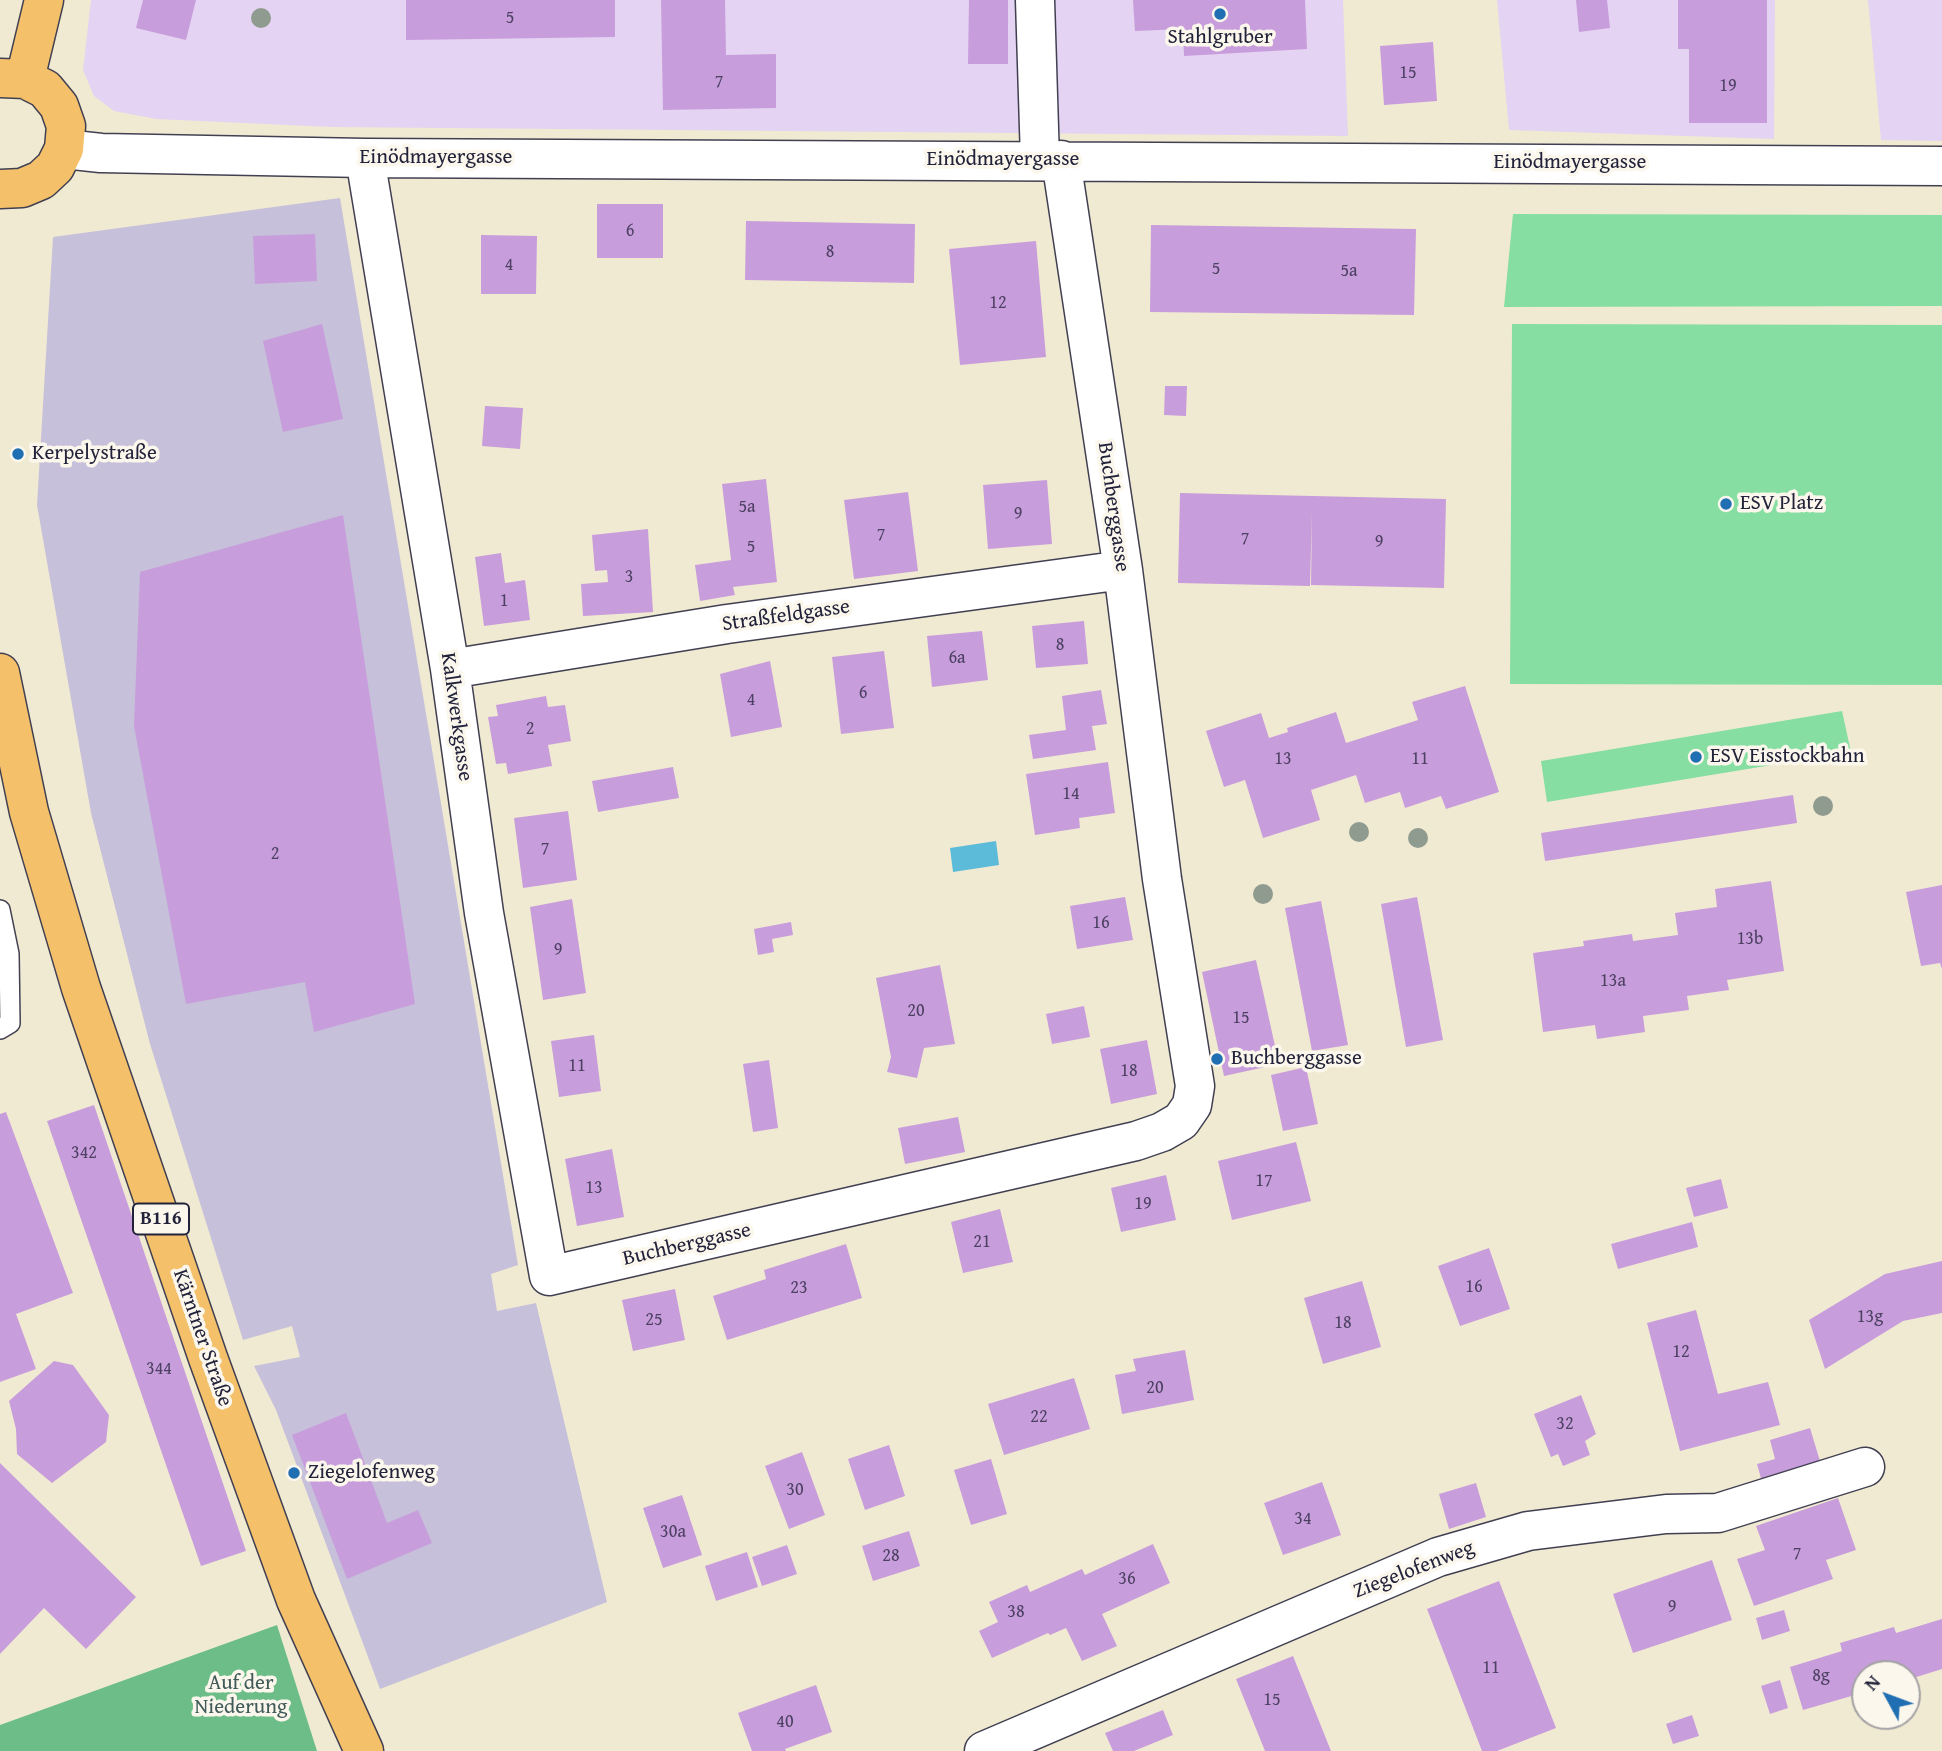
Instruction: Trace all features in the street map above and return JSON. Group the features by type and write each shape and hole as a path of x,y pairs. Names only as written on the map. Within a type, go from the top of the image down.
{"main road":[{"path":"1,195 41,180 55,167 64,149 66,126 59,106 44,89 12,78 44,0"},
{"name":"Kärntner Straße","path":"0,673 29,812 82,988 208,1358 296,1600 364,1751"}],"street":[{"name":"Buchberggasse","path":"549,1276 1136,1141 1162,1132 1181,1121 1192,1105 1195,1086 1162,879 1123,570 1051,160 1035,0"},
{"name":"Einödmayergasse","path":"64,149 101,153 365,158 1942,166"},
{"name":"Kalkwerkgasse","path":"365,158 450,669 484,913 549,1276"},
{"name":"Straßfeldgasse","path":"450,669 727,624 1123,570"},
{"name":"Ziegelofenweg","path":"984,1751 1438,1557 1528,1531 1666,1514 1718,1513 1865,1467"}],"lane":[{"path":"0,910 9,954 10,1023 0,1029"}],"shaded area":[{"path":"91,0 1343,0 1348,136 331,127 156,119 114,111 94,96 83,70"},
{"path":"1497,0 1775,0 1774,139 1509,130"},
{"path":"1868,0 1942,0 1942,141 1881,140"},
{"path":"340,198 518,1265 491,1274 497,1311 536,1303 607,1602 380,1689 276,1410 254,1366 300,1357 292,1326 243,1340 150,1044 91,813 37,505 53,237"}],"green space":[{"path":"1513,214 1942,215 1942,306 1504,307"},
{"name":"ESV Platz","path":"1512,324 1942,325 1942,685 1510,684"},
{"name":"ESV Eisstockbahn","path":"1842,711 1851,752 1547,802 1541,761"},
{"name":"Auf der Niederung","path":"277,1625 317,1751 0,1751 0,1725"}],"water":[{"path":"996,841 999,865 953,872 950,848"}],"building":[{"path":"143,0 196,0 186,40 136,28"},
{"path":"406,0 615,0 615,37 406,40"},
{"path":"661,0 725,0 726,55 776,54 776,108 663,110"},
{"path":"969,0 1008,0 1008,64 968,64"},
{"name":"Stahlgruber","path":"1133,0 1305,0 1307,49 1184,56 1183,29 1135,31"},
{"path":"1576,0 1607,0 1610,28 1579,32"},
{"path":"1678,0 1767,0 1767,123 1689,123 1689,49 1678,49"},
{"path":"1433,42 1437,101 1384,105 1380,46"},
{"path":"597,204 663,204 663,258 597,258"},
{"path":"746,221 915,224 914,283 745,280"},
{"path":"1151,225 1416,229 1414,315 1150,312"},
{"path":"315,234 317,281 255,284 253,236"},
{"path":"481,235 537,236 536,294 481,294"},
{"path":"1036,241 1046,357 960,365 949,249"},
{"path":"322,324 343,419 283,432 263,341"},
{"path":"1165,386 1187,386 1186,416 1164,415"},
{"path":"485,406 523,408 520,449 482,446"},
{"path":"766,479 777,582 733,587 735,595 700,601 695,565 731,560 722,484"},
{"path":"1047,480 1052,544 988,549 983,485"},
{"path":"908,492 918,571 854,579 844,500"},
{"path":"1180,493 1446,499 1444,588 1311,585 1312,511 1310,586 1178,583"},
{"path":"343,515 415,1004 314,1032 305,982 186,1004 134,726 140,572"},
{"path":"648,529 653,612 583,616 581,584 608,582 607,570 595,571 592,535"},
{"path":"501,553 505,583 525,580 530,620 484,626 475,557"},
{"path":"1084,621 1088,664 1036,668 1032,626"},
{"path":"982,631 988,680 932,687 927,636"},
{"path":"884,651 894,728 841,734 832,657"},
{"path":"770,661 782,727 731,737 720,674"},
{"path":"1465,686 1499,792 1446,809 1441,796 1405,808 1400,792 1365,803 1356,775 1311,790 1320,820 1263,838 1245,780 1224,787 1206,731 1261,713 1269,738 1288,732 1287,728 1336,712 1346,743 1418,720 1412,702"},
{"path":"1101,690 1107,724 1092,726 1096,750 1033,759 1029,735 1066,730 1062,696"},
{"path":"546,696 548,707 565,705 571,741 548,745 552,766 508,774 506,763 496,764 488,717 498,716 496,705"},
{"path":"1108,762 1115,813 1079,818 1080,828 1035,835 1026,774"},
{"path":"673,767 679,798 598,812 592,781"},
{"path":"1793,795 1797,823 1545,861 1541,833"},
{"path":"568,811 577,880 523,888 514,818"},
{"path":"1771,881 1784,971 1727,980 1729,990 1687,996 1689,1010 1643,1016 1645,1032 1597,1039 1595,1025 1543,1032 1533,953 1584,946 1583,941 1632,934 1633,941 1678,935 1675,913 1717,907 1715,889"},
{"path":"1942,885 1942,969 1940,963 1921,966 1906,892"},
{"path":"1125,897 1133,940 1077,949 1070,906"},
{"path":"1417,897 1443,1040 1406,1047 1381,904"},
{"path":"572,899 586,993 543,1000 530,907"},
{"path":"1321,901 1348,1045 1312,1051 1285,908"},
{"path":"791,922 793,935 772,939 774,952 758,955 754,929"},
{"path":"1256,960 1279,1064 1224,1076 1202,972"},
{"path":"940,965 955,1044 924,1048 917,1078 887,1072 891,1057 876,978"},
{"path":"1084,1006 1090,1037 1052,1044 1046,1014"},
{"path":"594,1035 601,1091 559,1097 551,1041"},
{"path":"1147,1040 1157,1094 1111,1104 1100,1049"},
{"path":"769,1060 778,1128 753,1132 743,1064"},
{"path":"1306,1067 1318,1124 1283,1131 1271,1075"},
{"path":"94,1105 246,1551 201,1566 47,1121"},
{"path":"6,1112 73,1293 16,1314 36,1369 0,1382 0,1114"},
{"path":"958,1117 965,1152 905,1164 898,1128"},
{"path":"1296,1142 1311,1201 1232,1220 1218,1161"},
{"path":"612,1149 624,1217 577,1226 565,1159"},
{"path":"1166,1175 1176,1220 1121,1232 1111,1188"},
{"path":"1721,1179 1728,1208 1694,1217 1686,1188"},
{"path":"1000,1209 1013,1262 963,1273 951,1222"},
{"path":"1692,1222 1698,1247 1618,1269 1611,1244"},
{"path":"846,1244 862,1298 727,1340 713,1296 766,1279 764,1270"},
{"path":"1489,1248 1510,1309 1460,1326 1438,1266"},
{"path":"1942,1261 1942,1313 1903,1321 1825,1369 1809,1320 1885,1274"},
{"path":"1362,1281 1381,1347 1323,1364 1304,1298"},
{"path":"675,1289 685,1340 633,1351 622,1300"},
{"path":"1696,1310 1718,1394 1768,1382 1780,1425 1680,1451 1647,1323"},
{"path":"1185,1350 1194,1400 1122,1414 1115,1375 1136,1371 1133,1359"},
{"path":"54,1361 73,1365 109,1415 106,1442 52,1483 17,1454 16,1429 9,1401"},
{"path":"1074,1378 1090,1429 1004,1455 988,1404"},
{"path":"1581,1395 1596,1434 1585,1441 1590,1455 1563,1466 1558,1454 1551,1457 1534,1414"},
{"path":"346,1413 387,1523 418,1510 432,1543 347,1579 292,1435"},
{"path":"1810,1428 1823,1471 1764,1489 1757,1464 1775,1459 1770,1440"},
{"path":"889,1445 905,1496 865,1510 848,1459"},
{"path":"802,1452 825,1515 789,1529 765,1466"},
{"path":"991,1459 1007,1514 971,1525 954,1470"},
{"path":"0,1463 136,1597 86,1649 44,1608 0,1654"},
{"path":"1322,1482 1341,1535 1283,1555 1264,1503"},
{"path":"1476,1483 1486,1517 1449,1529 1439,1494"},
{"path":"682,1495 702,1555 663,1568 643,1508"},
{"path":"1838,1498 1856,1550 1826,1560 1833,1579 1754,1606 1737,1559 1765,1550 1756,1526"},
{"path":"909,1531 920,1566 873,1581 862,1546"},
{"path":"1153,1544 1170,1583 1102,1614 1117,1646 1082,1661 1066,1628 1050,1635 1048,1633 992,1658 979,1631 998,1622 989,1602 1027,1585 1030,1592 1082,1569 1085,1575"},
{"path":"787,1545 797,1574 762,1586 752,1557"},
{"path":"747,1552 758,1587 716,1601 705,1566"},
{"path":"1712,1560 1732,1620 1633,1653 1613,1594"},
{"path":"1499,1581 1556,1728 1497,1751 1482,1751 1427,1609"},
{"path":"1784,1610 1790,1631 1762,1640 1756,1618"},
{"path":"1942,1619 1942,1669 1921,1676 1921,1660 1851,1660 1851,1696 1803,1710 1790,1667 1842,1651 1840,1643 1894,1627 1896,1633"},
{"path":"1293,1656 1331,1751 1265,1751 1236,1679"},
{"path":"1780,1680 1788,1708 1770,1714 1761,1686"},
{"path":"816,1685 832,1732 785,1749 786,1751 752,1751 738,1713"},
{"path":"1163,1710 1173,1735 1134,1751 1113,1751 1105,1733"},
{"path":"1692,1715 1699,1736 1673,1744 1666,1724"}],"place":[{"name":"Stahlgruber","path":"1220,14"},
{"name":"Kerpelystraße","path":"18,454"},
{"name":"ESV Platz","path":"1726,504"},
{"name":"ESV Eisstockbahn","path":"1696,757"},
{"name":"Buchberggasse","path":"1217,1059"},
{"name":"Ziegelofenweg","path":"294,1473"}]}
